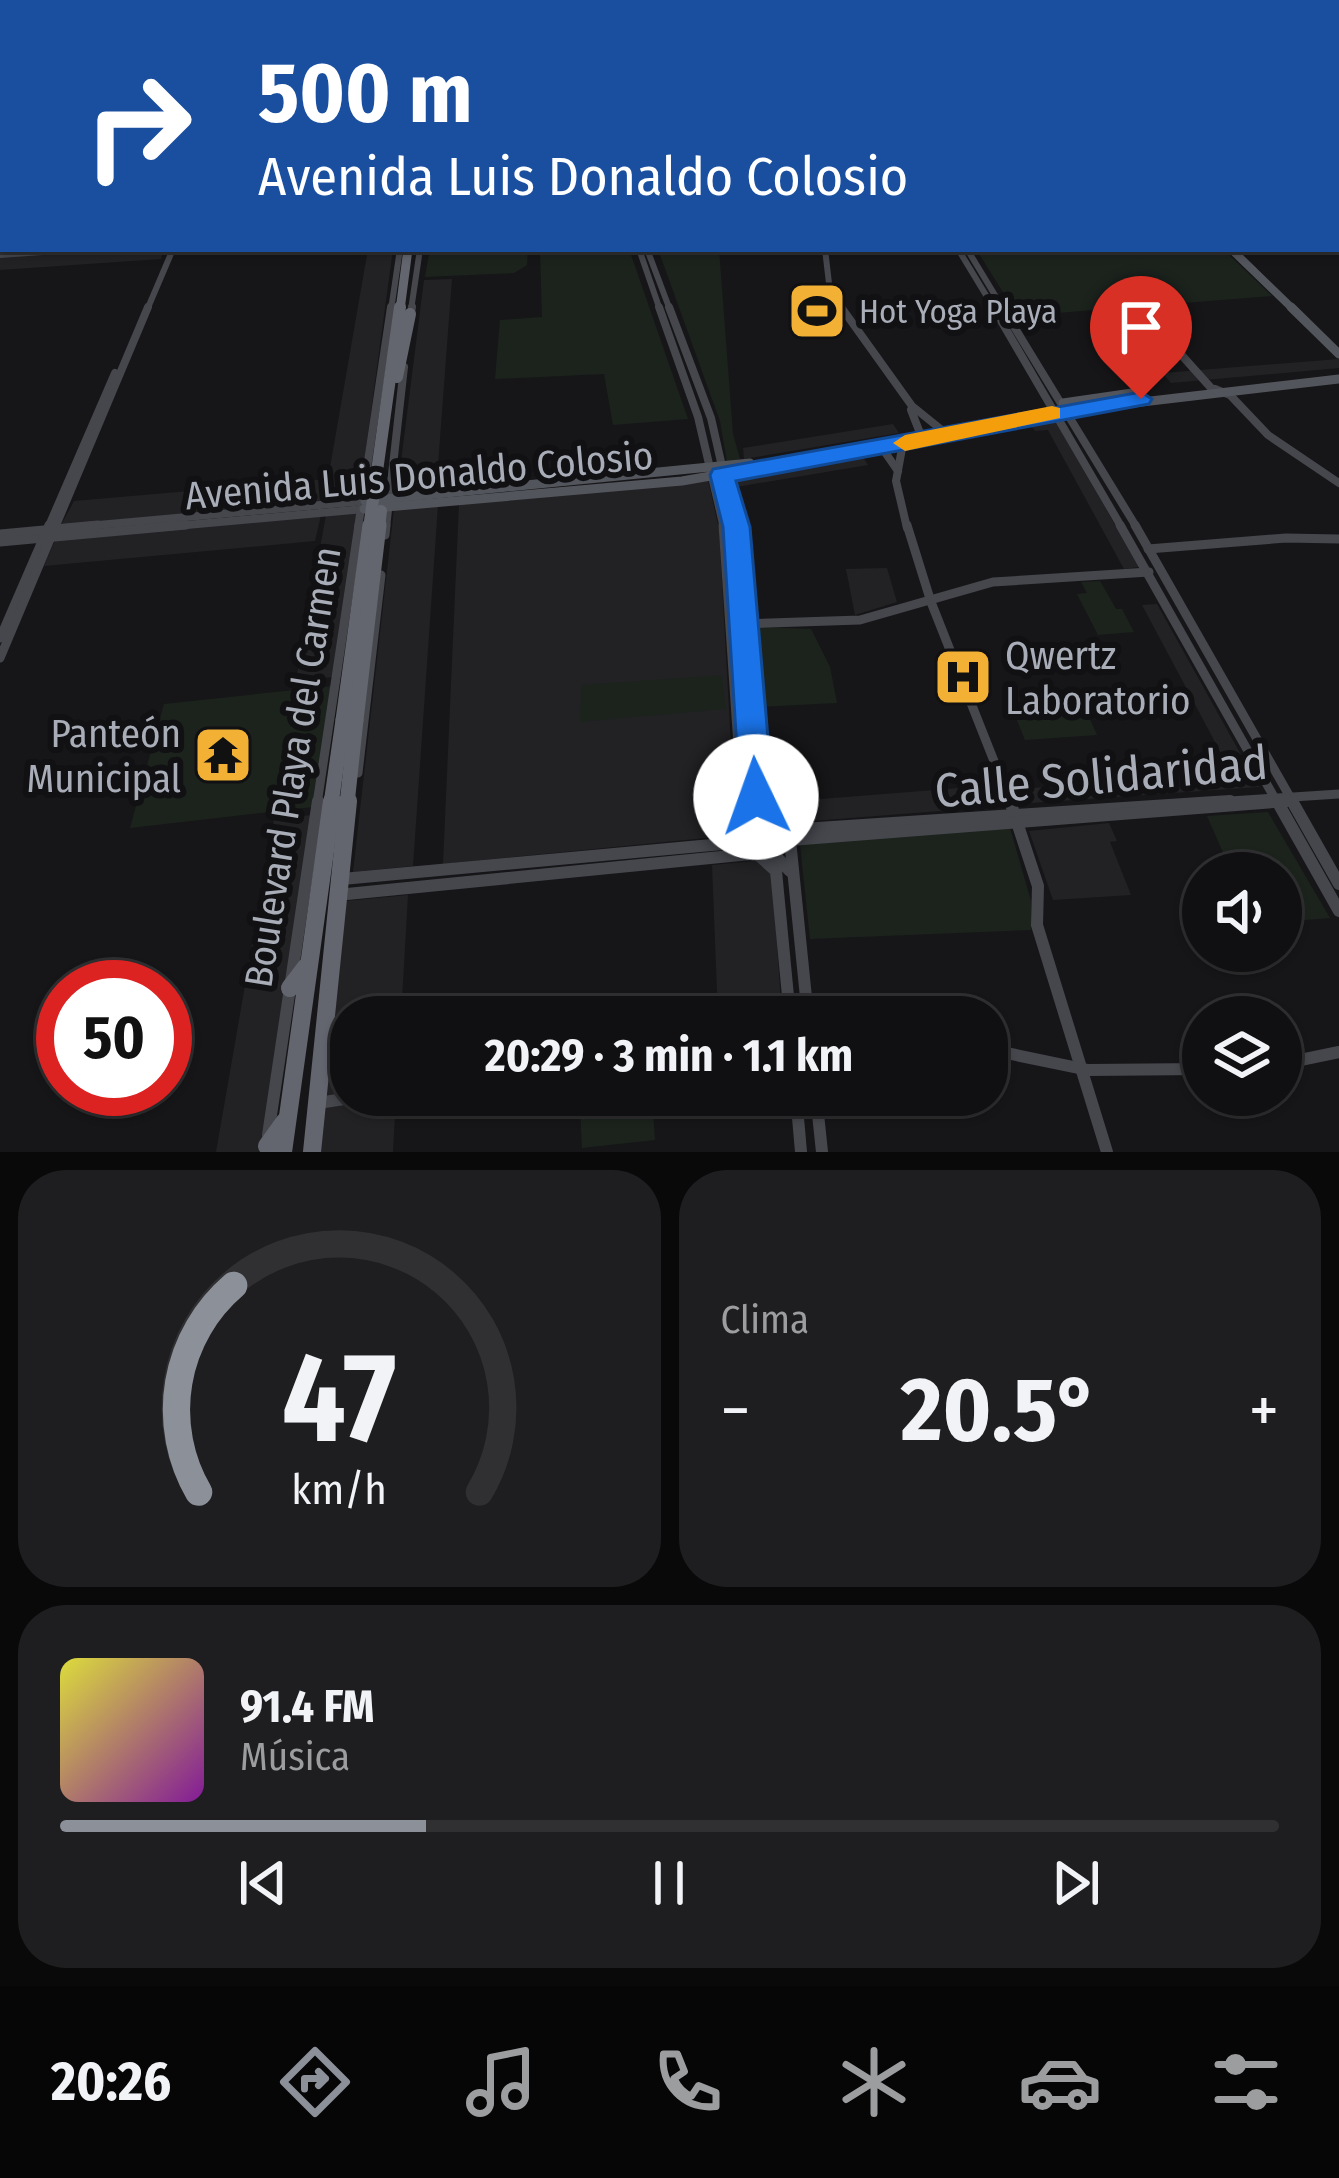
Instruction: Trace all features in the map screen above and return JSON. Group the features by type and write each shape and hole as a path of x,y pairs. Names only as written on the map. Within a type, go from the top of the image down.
{"highway":[{"path":"272,1150 288,1117 310,963 335,840 409,252"},
{"path":"392,301 393,379"},
{"path":"393,379 410,314"},
{"path":"312,1152 338,887 335,840 323,830 365,505"},
{"path":"290,988 310,963"}],"main road":[{"name":"Boulevard Playa del Carmen","path":"272,1150 290,988 348,590 365,505 392,301 409,252"},
{"name":"Boulevard Playa del Carmen","path":"335,840 351,829 410,314 420,268 410,252"},
{"path":"644,252 723,500 736,527 764,847 776,871 788,996"},
{"path":"825,252 830,292 912,406 944,432"},
{"path":"964,252 1149,552 1154,572"},
{"path":"1237,252 1339,350"},
{"path":"1237,252 1339,350"},
{"path":"0,638 170,253"},
{"path":"1142,310 1211,387 1230,395 1268,435 1339,480"},
{"name":"Avenida Luis Donaldo Colosio","path":"885,444 1059,408 1211,387 1339,376"},
{"name":"Avenida Luis Donaldo Colosio","path":"1211,387 1285,379"},
{"path":"1236,386 1237,395 1274,434 1339,480"},
{"path":"912,406 920,433"},
{"path":"1059,408 1284,799 1339,884"},
{"name":"Avenida Luis Donaldo Colosio","path":"0,538 715,472 944,432"},
{"path":"903,443 898,471 903,514 931,602 1016,817 1038,886 1037,925 1107,1152"},
{"path":"885,444 898,471"},
{"path":"369,472 392,469"},
{"path":"723,500 744,842"},
{"path":"363,539 375,532 385,535"},
{"path":"0,658 48,534"},
{"path":"1149,552 1339,542"},
{"path":"730,624 860,620 993,582 1154,572"},
{"name":"Calle Solidaridad","path":"764,847 772,831 1339,794"},
{"path":"1284,799 1339,911"},
{"name":"Calle Solidaridad","path":"338,887 436,886 790,840 1016,817"},
{"path":"790,840 805,996"},
{"path":"338,887 417,872 744,842 764,847 790,871"},
{"path":"436,886 439,870"},
{"path":"416,888 417,872"},
{"path":"1302,1060 1339,1052"},
{"path":"1008,1054 1078,1069 1182,1069"},
{"path":"318,1102 330,1100"},
{"path":"798,1116 801,1152"},
{"path":"818,1116 822,1152"}],"shaded area":[{"path":"163,252 161,259 0,270 0,256"},
{"path":"367,252 393,252 359,500 61,525 74,501 328,479"},
{"path":"429,252 528,252 527,265 514,273 425,277"},
{"path":"540,252 630,252 688,419 613,425 604,374 495,379 500,320 542,317"},
{"path":"659,252 719,252 733,434 740,459 727,462 720,421"},
{"path":"978,252 1226,252 1272,296 1018,316"},
{"path":"452,279 436,491 397,493 424,280"},
{"path":"1339,359 1339,368 1171,383 1162,373"},
{"path":"1053,417 1139,567 1124,569 1048,430 1035,431 1028,422"},
{"path":"893,424 899,433 744,459 743,448"},
{"path":"862,456 868,465 736,487 734,479"},
{"path":"708,480 719,529 736,835 443,864 459,504"},
{"path":"438,505 413,866 353,872 394,509"},
{"path":"357,512 333,677 296,680 326,515"},
{"path":"321,515 315,541 44,566 56,538"},
{"path":"887,568 897,602 855,615 846,569"},
{"path":"1100,581 1134,632 1098,635 1077,594 1087,593 1081,582"},
{"path":"1157,604 1259,787 1016,804 1010,790 1230,770 1142,605"},
{"path":"752,627 811,629 830,667 837,703 756,707"},
{"path":"722,675 726,709 580,722 581,685"},
{"path":"332,686 313,807 130,828 164,704"},
{"path":"1085,708 1097,735 1025,740 1014,713"},
{"path":"998,785 1005,806 773,824 770,803"},
{"path":"1268,812 1291,852 1223,852 1207,816"},
{"path":"312,815 262,1152 216,1152 274,819"},
{"path":"1109,823 1117,841 1110,842 1131,895 1053,900 1029,831"},
{"path":"1010,828 1031,901 1031,930 810,939 800,844"},
{"path":"764,860 772,871 781,996 717,996 712,865"},
{"path":"1302,870 1330,918 1302,920"},
{"path":"408,895 402,996 336,996 345,901"},
{"path":"330,1052 330,1116 395,1116 393,1152 320,1152"},
{"path":"580,1116 653,1116 655,1140 582,1148"}],"slow traffic":[{"path":"905,443 1052,413"}],"place":[{"name":"Hot Yoga Playa","path":"817,311"},
{"name":"Qwertz Laboratorio","path":"963,677"},
{"name":"Panteón Municipal","path":"223,755"}],"route":[{"path":"756,797 736,527 722,475 1141,399"}]}
